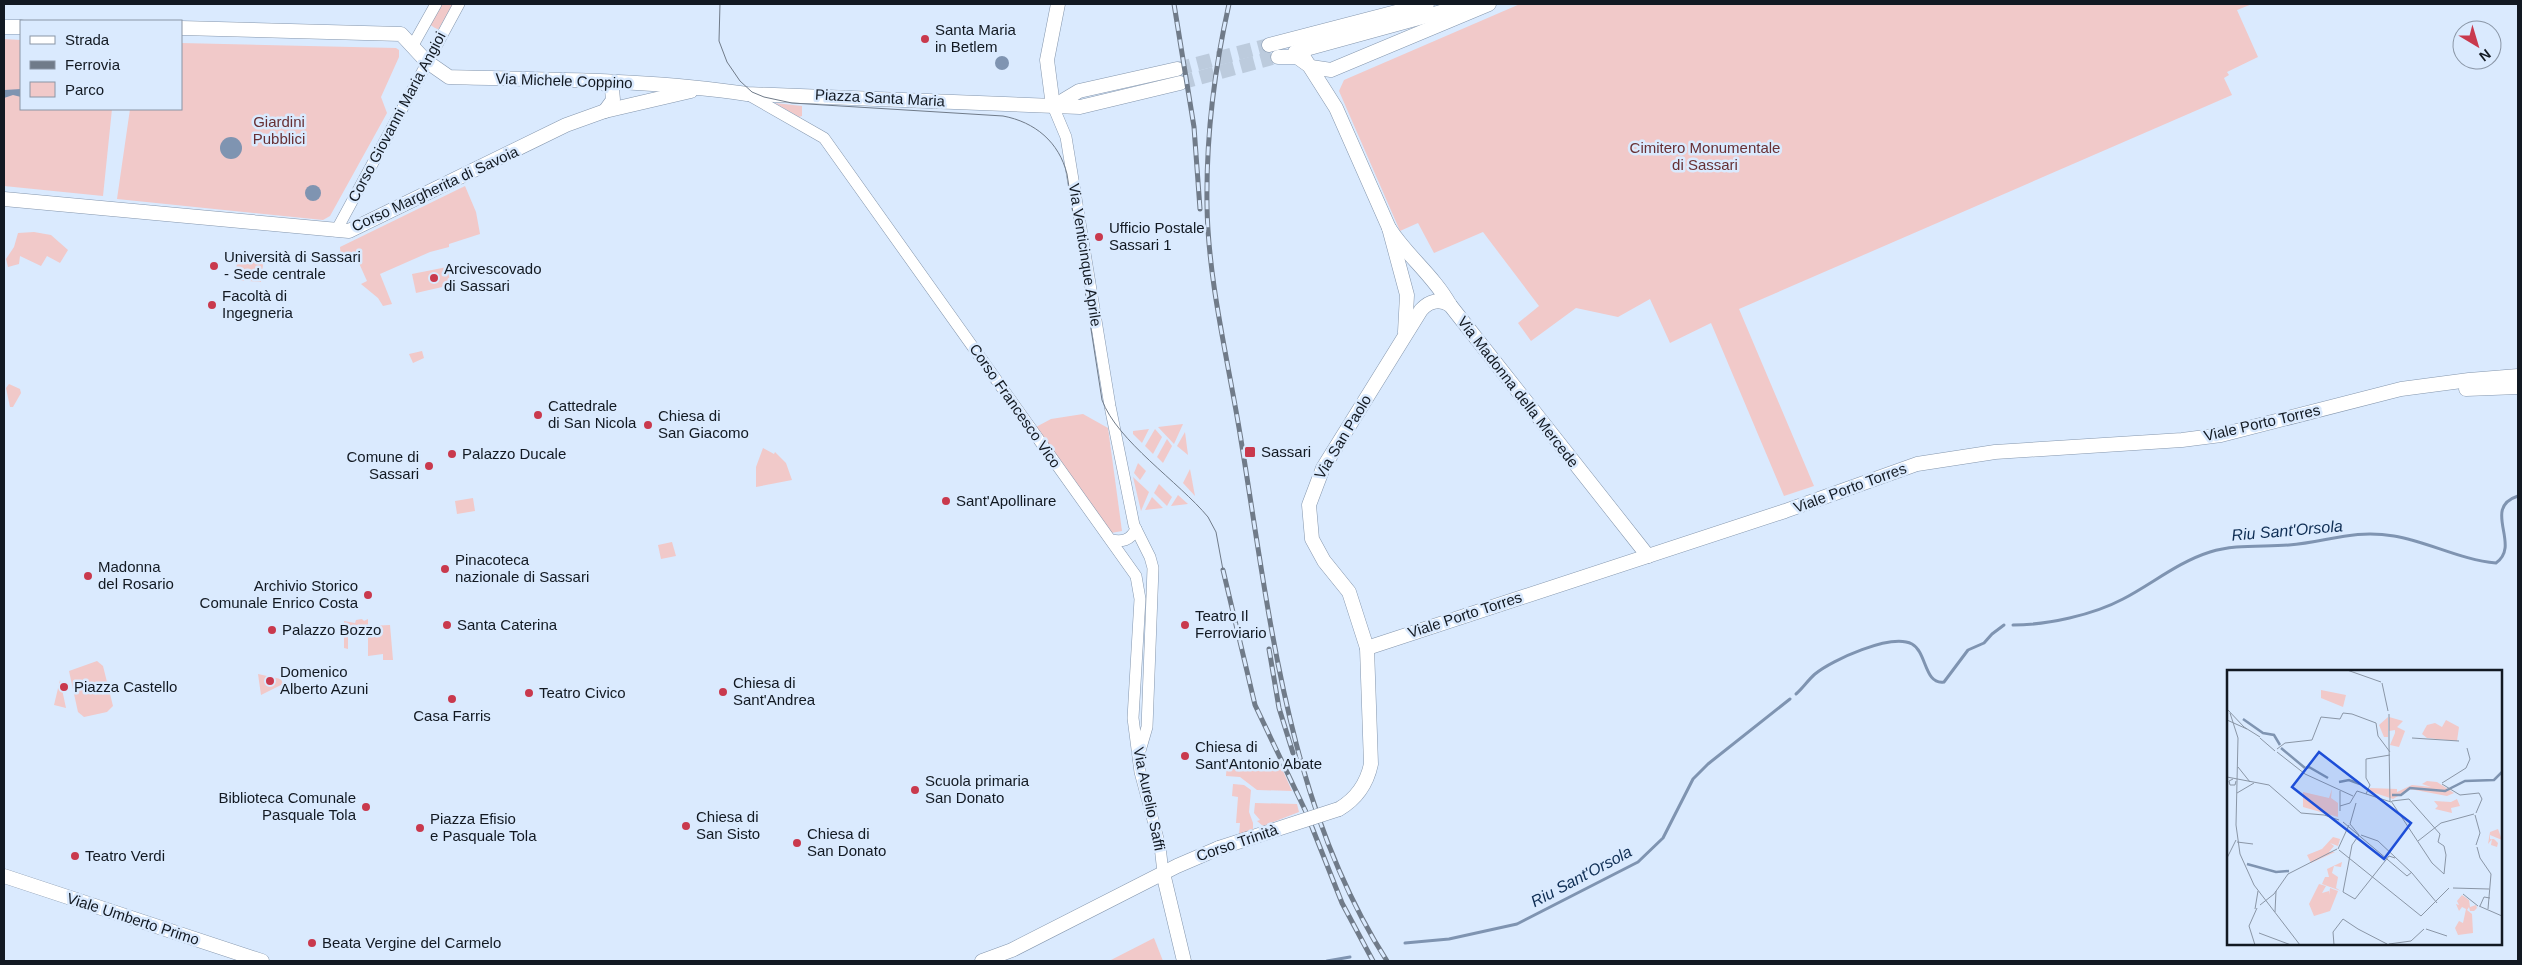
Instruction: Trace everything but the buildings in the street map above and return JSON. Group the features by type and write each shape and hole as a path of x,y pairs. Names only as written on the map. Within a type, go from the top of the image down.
{"main road":[{"path":"1053,106 1047,60 1058,4"},
{"path":"1273,53 1313,34 1427,4"},
{"path":"1273,53 1302,50 1470,4"},
{"path":"1273,53 1297,57 1318,69 1330,70 1346,65 1489,4"},
{"path":"4,27 20,28"},
{"path":"182,28 401,34 413,45"},
{"path":"1302,50 1304,43 1313,34"},
{"name":"Via Michele Coppino","path":"413,45 426,61 449,77 603,82 707,88"},
{"name":"Via San Paolo","path":"1302,50 1308,64 1336,108 1389,228 1407,295 1408,307 1402,340"},
{"name":"Via San Paolo","path":"1336,108 1331,84 1336,72 1346,65"},
{"name":"Piazza Santa Maria","path":"707,88 747,94 1080,107 1179,76"},
{"path":"603,82 612,89 613,100 605,111"},
{"name":"Corso Margherita di Savoia","path":"4,199 349,231 566,125 605,111 707,88"},
{"name":"Via Madonna della Mercede","path":"1389,228 1402,246 1444,294 1450,305 1648,556"},
{"name":"Via San Paolo","path":"1367,648 1349,592 1324,561 1312,538 1309,505 1323,468 1402,340 1427,304 1440,301 1450,305"},
{"name":"Viale Porto Torres","path":"1367,648 1804,504 1917,464 1995,452 2182,440 2222,435 2401,389 2518,376"},
{"name":"Viale Porto Torres","path":"2349,402 2456,390 2518,386"},
{"name":"Corso Trinità","path":"982,961 1012,950 1163,873 1219,848 1339,809 1357,795 1366,780 1370,764 1367,648"},
{"path":"1163,873 1184,961"},
{"name":"Viale Umberto Primo","path":"4,876 262,961"}],"street":[{"name":"Corso Giovanni Maria Angioi","path":"413,45 436,4"},
{"name":"Corso Giovanni Maria Angioi","path":"336,231 458,4"},
{"name":"Corso Francesco Vico","path":"747,94 824,138 1130,565 1139,586 1140,598 1134,696"},
{"name":"Via Venticinque Aprile","path":"1053,106 1066,136 1110,406 1136,529"},
{"path":"1111,540 1125,540 1133,535 1136,529"},
{"path":"1136,529 1150,557 1153,568 1147,727 1139,753"},
{"name":"Via Aurelio Saffi","path":"1134,696 1133,718 1140,772 1160,846 1163,873"}],"green space":[{"path":"441,4 453,4 438,30 429,24"},
{"name":"Cimitero Monumentale di Sassari","path":"1520,4 2252,4 2237,10 2258,57 2227,72 2229,75 2224,78 2232,95 1739,309 1814,486 1784,496 1711,323 1670,343 1650,299 1618,317 1576,308 1531,341 1518,323 1539,306 1483,232 1434,253 1418,223 1400,231 1339,91 1344,80"},
{"path":"4,39 20,40 20,110 112,110 103,196 4,186"},
{"name":"Giardini Pubblici","path":"182,43 396,48 399,50 399,57 381,97 387,113 330,216 323,220 117,199 130,110 182,110"},
{"path":"775,103 802,106 802,116 799,117"},
{"path":"465,186 476,212 480,234 449,244 449,247 430,252 380,274 392,304 383,306 378,298 361,284 367,281 354,252 341,258 340,247"},
{"path":"34,232 51,235 68,250 60,263 47,256 41,266 20,256 19,264 8,267 6,259 14,247 18,233"},
{"path":"238,254 264,256 261,282 235,280"},
{"path":"447,267 451,285 416,293 412,274"},
{"path":"422,351 424,358 413,363 409,354"},
{"path":"9,384 20,389 21,393 13,407 10,407 6,388"},
{"path":"1083,414 1108,428 1122,531 1111,533 1036,427 1051,419"},
{"path":"1183,424 1174,444 1158,427"},
{"path":"1149,429 1142,443 1133,434 1133,431"},
{"path":"1155,429 1162,437 1153,454 1145,446"},
{"path":"1185,432 1188,455 1177,446"},
{"path":"1167,439 1172,446 1163,463 1157,457"},
{"path":"763,448 774,454 775,452 786,463 792,480 756,487 756,467"},
{"path":"1138,463 1146,471 1140,480 1134,473"},
{"path":"1190,469 1195,496 1183,483"},
{"path":"1133,477 1149,492 1141,511"},
{"path":"1159,484 1172,497 1167,506 1154,493"},
{"path":"1178,495 1188,504 1171,506"},
{"path":"1152,497 1163,508 1145,510"},
{"path":"473,498 475,511 457,514 455,501"},
{"path":"672,542 676,556 661,559 658,545"},
{"path":"362,619 364,621 368,619 368,626 390,625 393,660 383,660 383,654 368,656 368,634 348,634 348,649 344,648 344,621 355,623 356,620"},
{"path":"97,661 103,666 113,706 107,712 84,717 78,712 69,671"},
{"path":"258,674 281,679 283,684 261,695"},
{"path":"60,680 66,708 54,705"},
{"path":"1227,761 1277,764 1283,771 1292,791 1257,790 1240,777 1226,776"},
{"path":"1233,784 1244,785 1251,790 1249,812 1253,829 1239,835 1240,823 1236,823 1238,797 1232,796"},
{"path":"1255,803 1297,804 1299,812 1263,826 1257,821 1260,820 1254,813"},
{"path":"1154,938 1163,961 1109,961"}],"water":[{"path":"999,56 1005,56 1009,63 1005,70 999,70 995,66 995,60"},
{"path":"20,89 20,97 13,95 4,98 4,90"},
{"path":"231,137 241,144 242,148 235,158 231,159 221,152 220,148 227,138"},
{"path":"310,185 316,185 321,190 319,199 310,201 305,196 305,190"}],"waterway":[{"name":"Riu Sant'Orsola","path":"2013,625 2055,621 2098,610 2134,593 2187,561 2219,549 2289,545 2353,535 2379,534 2420,542 2470,558 2496,563 2503,555 2505,547 2503,509 2507,502 2518,496"},
{"name":"Riu Sant'Orsola","path":"1796,694 1823,668 1848,655 1890,642 1912,644 1921,654 1933,678 1937,682 1944,682 1968,650 1984,643 2004,625"},
{"name":"Riu Sant'Orsola","path":"1405,943 1449,939 1517,924 1638,862 1663,838 1693,779 1708,764 1790,699"},
{"name":"Riu Sant'Orsola","path":"1327,961 1350,957"}],"tunnel":[{"path":"1177,69 1269,45"},
{"path":"1180,83 1272,58"}],"tram line":[{"path":"720,4 719,41 727,62 740,81 752,92 764,97 792,103 1003,116 1025,123 1044,135 1052,143 1067,174 1102,400 1121,431 1134,446 1208,517 1216,532 1223,570"}],"railway":[{"path":"1174,4 1194,127 1200,209"},
{"path":"1229,4 1219,54 1208,154 1208,234 1215,293 1262,574 1288,709 1305,775 1326,840 1353,902 1387,961"},
{"path":"1223,570 1255,705 1306,812 1342,903 1373,961"},
{"path":"1269,649 1279,708 1293,753"}],"place":[{"name":"Santa Maria in Betlem","path":"925,39"},
{"name":"Ufficio Postale Sassari 1","path":"1099,237"},
{"name":"Università di Sassari - Sede centrale","path":"214,266"},
{"name":"Arcivescovado di Sassari","path":"434,278"},
{"name":"Facoltà di Ingegneria","path":"212,305"},
{"name":"Cattedrale di San Nicola","path":"538,415"},
{"name":"Chiesa di San Giacomo","path":"648,425"},
{"name":"Sassari","path":"1250,452"},
{"name":"Palazzo Ducale","path":"452,454"},
{"name":"Comune di Sassari","path":"429,466"},
{"name":"Sant'Apollinare","path":"946,501"},
{"name":"Pinacoteca nazionale di Sassari","path":"445,569"},
{"name":"Madonna del Rosario","path":"88,576"},
{"name":"Archivio Storico Comunale Enrico Costa","path":"368,595"},
{"name":"Santa Caterina","path":"447,625"},
{"name":"Teatro Il Ferroviario","path":"1185,625"},
{"name":"Palazzo Bozzo","path":"272,630"},
{"name":"Domenico Alberto Azuni","path":"270,681"},
{"name":"Piazza Castello","path":"64,687"},
{"name":"Chiesa di Sant'Andrea","path":"723,692"},
{"name":"Teatro Civico","path":"529,693"},
{"name":"Casa Farris","path":"452,699"},
{"name":"Chiesa di Sant'Antonio Abate","path":"1185,756"},
{"name":"Scuola primaria San Donato","path":"915,790"},
{"name":"Biblioteca Comunale Pasquale Tola","path":"366,807"},
{"name":"Chiesa di San Sisto","path":"686,826"},
{"name":"Piazza Efisio e Pasquale Tola","path":"420,828"},
{"name":"Chiesa di San Donato","path":"797,843"},
{"name":"Teatro Verdi","path":"75,856"},
{"name":"Beata Vergine del Carmelo","path":"312,943"}]}
